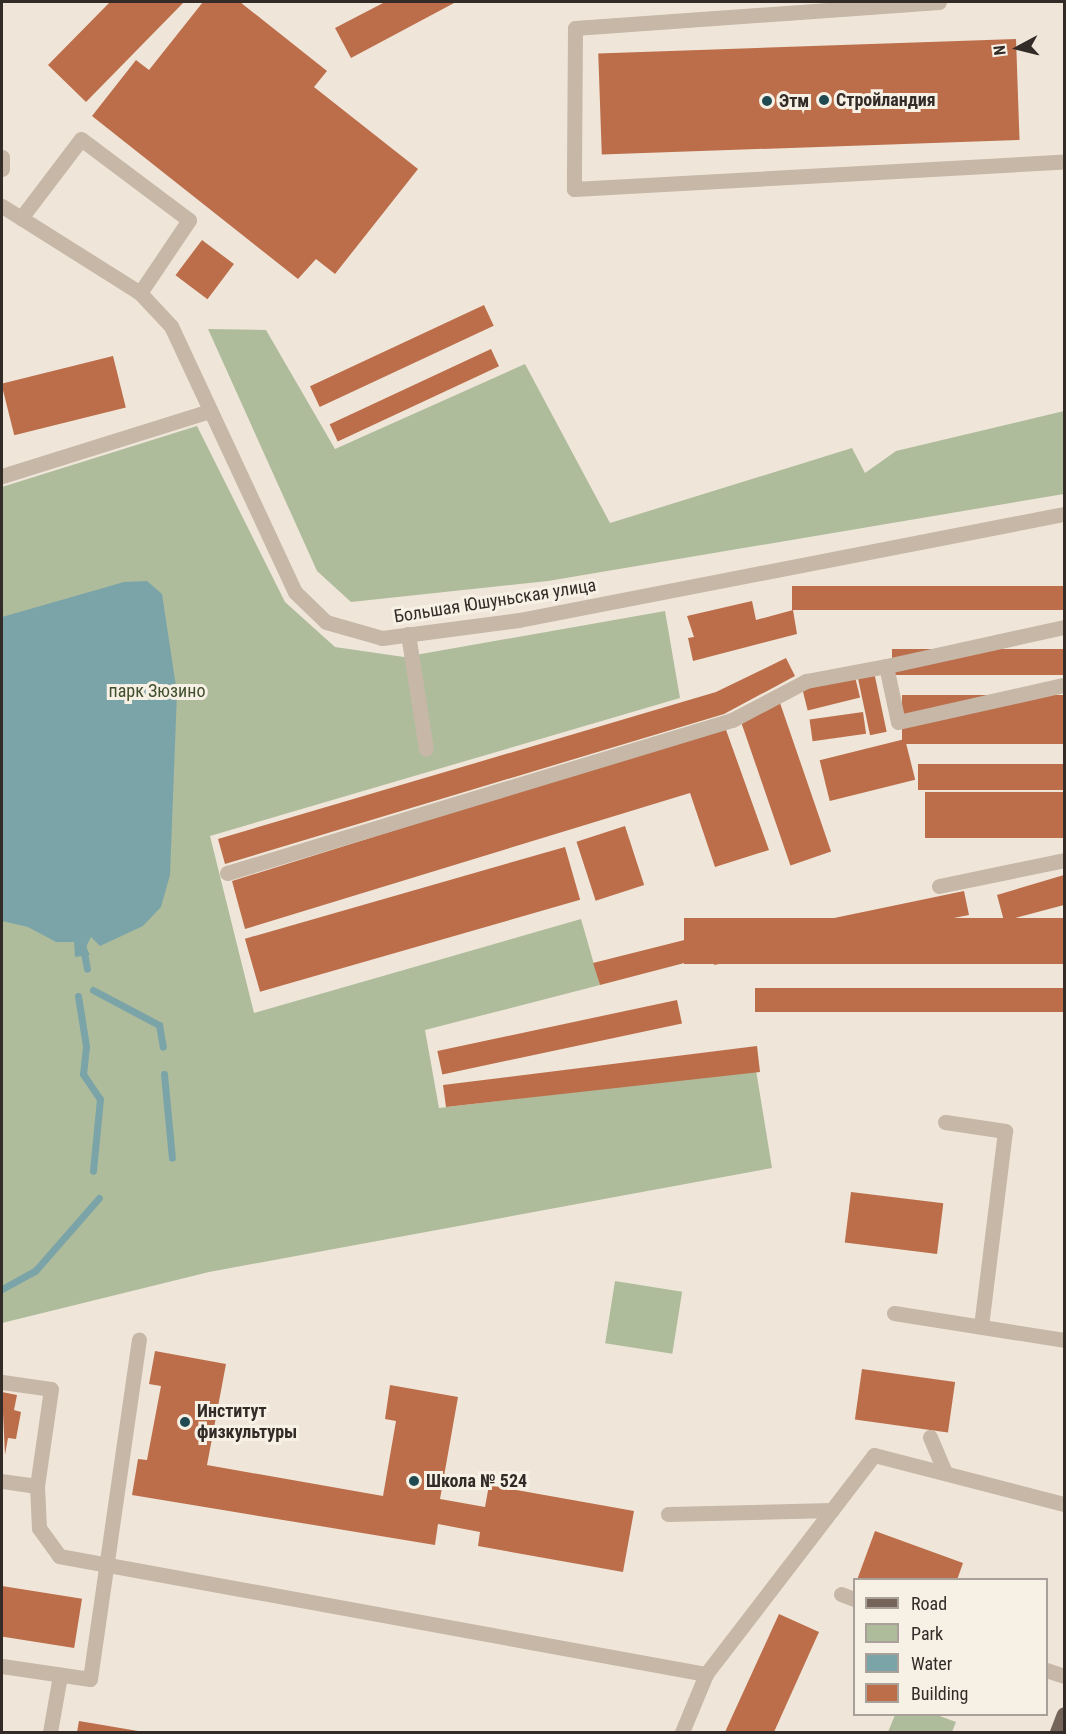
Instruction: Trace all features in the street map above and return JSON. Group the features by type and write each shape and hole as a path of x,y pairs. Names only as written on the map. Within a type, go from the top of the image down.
{"main road":[{"path":"1057,1732 1065,1714"}],"street":[{"path":"939,2 575,28 574,189 1065,162"},
{"path":"21,218 81,140 189,220 140,293"},
{"path":"2,157 2,169"},
{"name":"Большая Юшуньская улица","path":"2,206 140,293 171,326 295,592 326,622 382,638 519,620 1065,514"},
{"path":"2,476 210,411"},
{"path":"227,873 732,720 806,681 1065,627"},
{"path":"408,634 426,749"},
{"path":"886,666 898,722 1065,686"},
{"path":"939,886 1065,860"},
{"path":"945,1122 1005,1131 981,1327"},
{"path":"894,1313 1065,1340"},
{"path":"2,1666 90,1679 138,1340"},
{"path":"2,1382 51,1389 37,1486 39,1528 59,1556 106,1567 706,1674"},
{"path":"930,1437 945,1473"},
{"path":"682,1732 706,1674 874,1455 1065,1504"},
{"path":"2,1481 37,1486"},
{"path":"668,1514 832,1510"},
{"path":"1048,1670 1065,1676"},
{"path":"50,1732 60,1675"}],"green space":[{"path":"208,329 266,330 335,449 525,364 610,523 852,448 865,473 896,451 1064,411 1064,494 548,581 351,602 317,571"},
{"name":"парк Зюзино","path":"197,426 285,602 335,647 404,657 665,611 680,698 210,836 254,1013 581,919 600,985 425,1030 439,1108 756,1070 772,1168 209,1272 2,1323 2,487"},
{"path":"615,1281 682,1292 672,1354 605,1343"},
{"path":"895,1716 940,1716 956,1722 952,1732 888,1732"}],"water":[{"path":"147,581 162,594 177,693 170,875 161,907 143,926 100,946 91,937 86,947 90,955 75,957 74,942 56,942 28,927 2,921 2,617 124,582"}],"building":[{"path":"110,2 184,2 86,102 48,65"},
{"path":"203,2 240,2 327,71 314,87 418,169 335,274 316,259 298,279 92,116 136,60 149,70"},
{"path":"385,2 456,2 351,58 335,28"},
{"path":"1016,39 1020,140 602,155 598,54"},
{"path":"202,240 234,264 207,299 176,275"},
{"path":"484,305 494,326 320,407 310,386"},
{"path":"491,349 499,366 338,441 330,424"},
{"path":"113,356 126,407 14,435 2,384"},
{"path":"792,586 1064,586 1064,610 792,610"},
{"path":"752,601 756,620 793,610 797,634 693,661 688,638 694,637 687,616"},
{"path":"892,649 1064,649 1064,675 892,675"},
{"path":"786,658 795,676 724,714 225,864 218,839 716,692"},
{"path":"874,672 887,732 870,735 857,676"},
{"path":"855,677 860,697 808,710 803,690"},
{"path":"902,695 1064,695 1064,744 902,744"},
{"path":"780,703 831,851 790,865 739,717"},
{"path":"863,712 866,734 813,741 810,720"},
{"path":"725,727 769,850 715,867 690,793 245,929 232,881"},
{"path":"905,739 915,780 830,801 820,760"},
{"path":"918,764 1064,764 1064,790 918,790"},
{"path":"925,792 1064,792 1064,838 925,838"},
{"path":"625,826 644,885 596,901 576,842"},
{"path":"565,847 580,900 260,992 245,939"},
{"path":"1064,875 1064,905 1004,921 997,895"},
{"path":"964,891 969,915 714,965 715,955 600,985 593,963 744,925 747,936"},
{"path":"684,918 1064,918 1064,964 684,964"},
{"path":"755,988 1064,988 1064,1012 755,1012"},
{"path":"677,1000 682,1023 442,1074 437,1051"},
{"path":"757,1046 760,1072 446,1107 443,1085"},
{"path":"851,1192 943,1203 937,1254 845,1243"},
{"name":"Школа № 524","path":"155,1351 226,1364 207,1465 383,1496 396,1421 385,1419 390,1385 458,1397 440,1499 485,1507 489,1485 634,1511 623,1572 478,1546 480,1532 438,1524 435,1545 132,1495 138,1459 147,1460 161,1386 149,1384"},
{"path":"862,1369 955,1382 948,1433 855,1420"},
{"path":"2,1392 17,1395 14,1410 21,1412 16,1439 8,1438 5,1455"},
{"path":"875,1531 963,1563 958,1578 858,1578"},
{"path":"2,1586 82,1599 74,1648 2,1637"},
{"path":"779,1614 819,1632 774,1732 725,1732"},
{"path":"79,1721 138,1731 138,1732 77,1732"}],"waterway":[{"path":"83,948 87,969"},
{"path":"93,990 159,1025 163,1047"},
{"path":"78,996 86,1046 83,1074 100,1099 93,1171"},
{"path":"164,1074 172,1158"},
{"path":"2,1289 35,1271 99,1198"}],"place":[{"name":"Стройландия","path":"824,100"},
{"name":"Этм","path":"767,101"},
{"name":"Институт физкультуры","path":"185,1422"},
{"name":"Школа № 524","path":"414,1481"}]}
